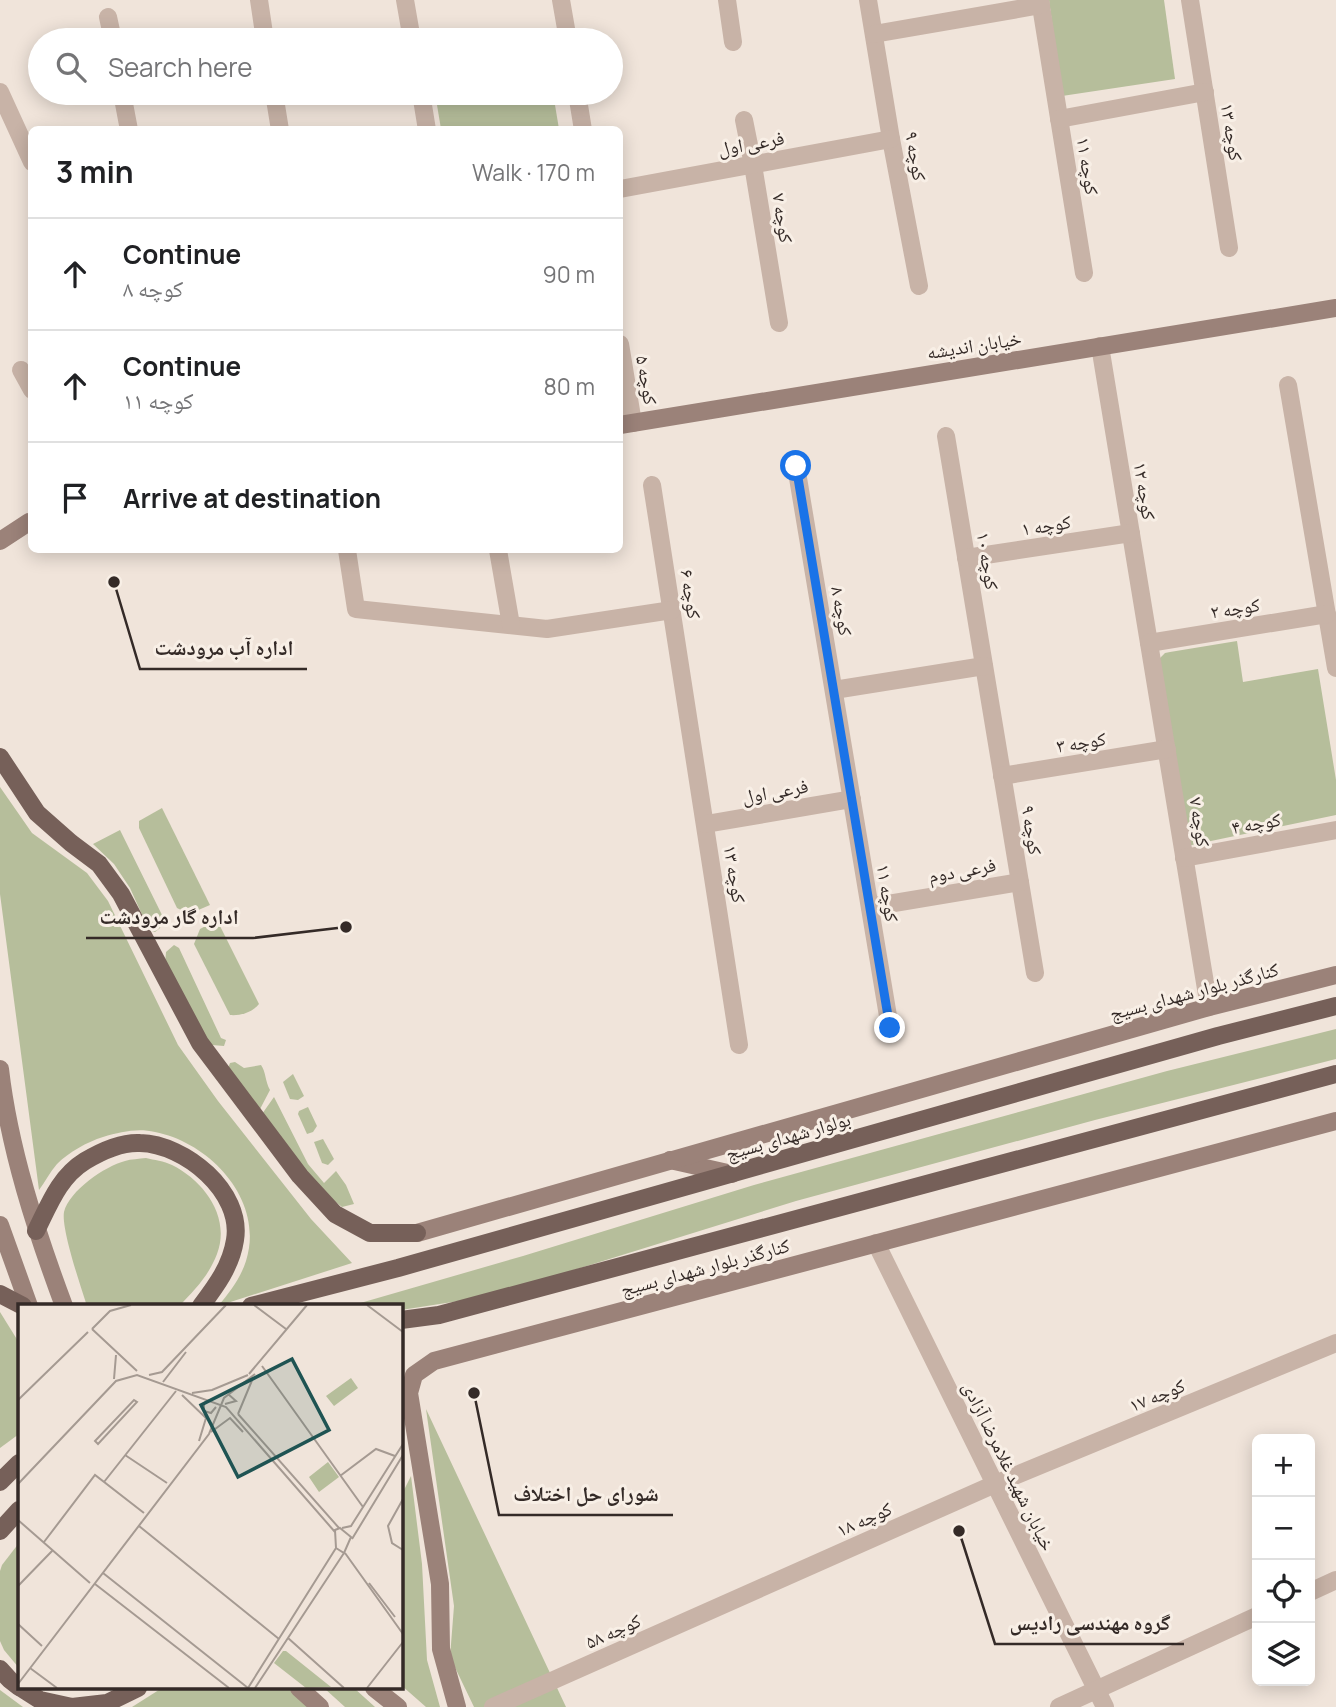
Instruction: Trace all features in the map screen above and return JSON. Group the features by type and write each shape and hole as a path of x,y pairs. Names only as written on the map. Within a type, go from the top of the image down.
{"main road":[{"path":"0,757 37,813 99,864 121,894 200,1043 300,1176 335,1214 370,1233 417,1233"},
{"name":"بولوار شهدای بسیج","path":"259,1304 398,1268 1336,1006"},
{"path":"402,1320 439,1315 1336,1074"},
{"path":"36,1231 58,1187 83,1162 113,1147 140,1143 173,1150 198,1163 219,1185 232,1212 236,1238 224,1276 203,1304"},
{"path":"0,1294 19,1304"},
{"path":"0,1471 18,1463"},
{"path":"0,1482 18,1464"},
{"path":"0,1531 18,1511"},
{"path":"0,1669 18,1686"},
{"path":"25,1690 40,1700 72,1707 107,1703 134,1690"}],"street":[{"path":"258,0 263,28"},
{"path":"405,0 410,28"},
{"path":"561,0 566,28"},
{"path":"727,0 733,42"},
{"path":"868,0 874,34 1040,2"},
{"name":"کوچه ۱۳","path":"1190,0 1229,248"},
{"name":"کوچه ۱۱","path":"1040,2 1084,273"},
{"path":"108,17 110,28"},
{"name":"کوچه ۹","path":"874,34 919,286"},
{"path":"0,92 28,153"},
{"path":"1059,119 1205,92"},
{"path":"124,105 127,126"},
{"path":"276,105 279,126"},
{"path":"423,105 426,126"},
{"path":"579,105 582,126"},
{"name":"کوچه ۷","path":"744,120 779,323"},
{"name":"فرعی اول","path":"623,188 891,139"},
{"name":"خیابان اندیشه","path":"626,424 1336,308"},
{"name":"کوچه ۱۲","path":"1100,346 1149,643"},
{"path":"21,370 28,383"},
{"name":"کوچه ۵","path":"623,384 626,424"},
{"path":"1288,385 1336,667"},
{"name":"کوچه ۱۰","path":"946,436 989,694"},
{"name":"کوچه ۸","path":"796,466 846,764"},
{"name":"کوچه ۶","path":"652,485 688,710"},
{"path":"0,525 28,522"},
{"path":"0,541 28,523"},
{"name":"کوچه ۱","path":"966,558 1131,533"},
{"path":"347,553 356,609 547,629 672,610"},
{"path":"499,553 511,625"},
{"name":"کوچه ۲","path":"1149,643 1327,614"},
{"name":"کوچه ۷","path":"1149,643 1209,1007"},
{"path":"834,690 984,666"},
{"name":"کوچه ۹","path":"989,694 1035,973"},
{"name":"کوچه ۱۳","path":"688,710 739,1045"},
{"name":"کوچه ۳","path":"1002,776 1167,749"},
{"name":"کوچه ۱۱","path":"846,764 890,1028"},
{"name":"فرعی اول","path":"706,824 852,799"},
{"name":"کوچه ۴","path":"1184,858 1336,830"},
{"name":"فرعی دوم","path":"870,907 1020,881"},
{"name":"کنارگذر بلوار شهدای بسیج","path":"417,1233 1209,1007 1336,975"},
{"path":"1304,1014 1336,995"},
{"path":"0,1069 3,1095 36,1231 63,1304"},
{"name":"کنارگذر بلوار شهدای بسیج","path":"457,1707 441,1648 440,1584 409,1392 414,1375 434,1361 1336,1121"},
{"path":"670,1160 732,1174"},
{"path":"0,1225 28,1304"},
{"name":"خیابان شهید غلامرضا آزادی","path":"876,1244 1101,1699"},
{"name":"کوچه ۱۷","path":"995,1484 1336,1343"},
{"name":"کوچه ۱۸","path":"750,1593 995,1484"},
{"path":"1315,1590 1336,1580"},
{"name":"کوچه ۵۸","path":"493,1707 750,1593"},
{"path":"1059,1707 1101,1699 1252,1619"},
{"path":"301,1690 320,1707"},
{"path":"377,1690 398,1707"}],"green space":[{"path":"1049,0 1164,0 1175,79 1062,96"},
{"path":"437,105 555,105 558,126 440,126"},
{"path":"1237,641 1243,682 1318,669 1336,780 1336,815 1187,846 1158,660 1165,653"},
{"path":"0,787 32,833 87,873 108,901 178,1045 218,1101 311,1219 352,1263 220,1304 241,1274 246,1261 250,1239 248,1217 229,1178 213,1162 196,1148 155,1132 123,1132 85,1145 57,1164 39,1190 0,894"},
{"path":"162,808 210,905 189,914 177,908 139,828 139,821"},
{"path":"120,830 163,917 160,928 155,932 149,930 130,888 114,864 93,844"},
{"path":"215,921 219,924 259,1004 246,1013 230,1015 194,944 200,929"},
{"path":"174,945 179,948 221,1038 226,1040 224,1046 212,1045 205,1038 165,964 166,952"},
{"path":"1336,1029 1336,1059 1095,1120 796,1201 561,1274 459,1301 402,1310 402,1304 357,1304 754,1185 1167,1071"},
{"path":"235,1062 244,1068 261,1065 263,1068 270,1090 259,1111 227,1071 230,1063"},
{"path":"293,1074 304,1096 298,1100 290,1099 283,1082"},
{"path":"274,1097 308,1164 324,1183 336,1171 354,1204 342,1207 323,1192 262,1114"},
{"path":"308,1107 317,1126 313,1132 307,1134 298,1114"},
{"path":"323,1139 334,1159 328,1165 322,1163 314,1142"},
{"path":"146,1158 172,1165 204,1190 217,1214 220,1240 217,1254 201,1282 181,1304 86,1304 68,1244 64,1212 80,1188 98,1174 125,1161"},
{"path":"0,1312 18,1341 18,1435 0,1448"},
{"path":"426,1409 566,1707 474,1707 450,1657 454,1606"},
{"path":"411,1476 422,1564 427,1660 440,1707 426,1707 402,1686 402,1494"},
{"path":"18,1544 18,1667 0,1641 2,1565"},
{"path":"0,1690 23,1707 0,1707"},
{"path":"159,1690 300,1690 318,1707 132,1707"},
{"path":"326,1690 356,1690 375,1707 345,1707"}],"place":[{"name":"اداره آب مرودشت","path":"114,582"},
{"name":"اداره گار مرودشت","path":"346,927"},
{"name":"شورای حل اختلاف","path":"474,1393"},
{"name":"گروه مهندسی رادیس","path":"959,1531"}],"route":[{"path":"796,466 890,1028"}]}
